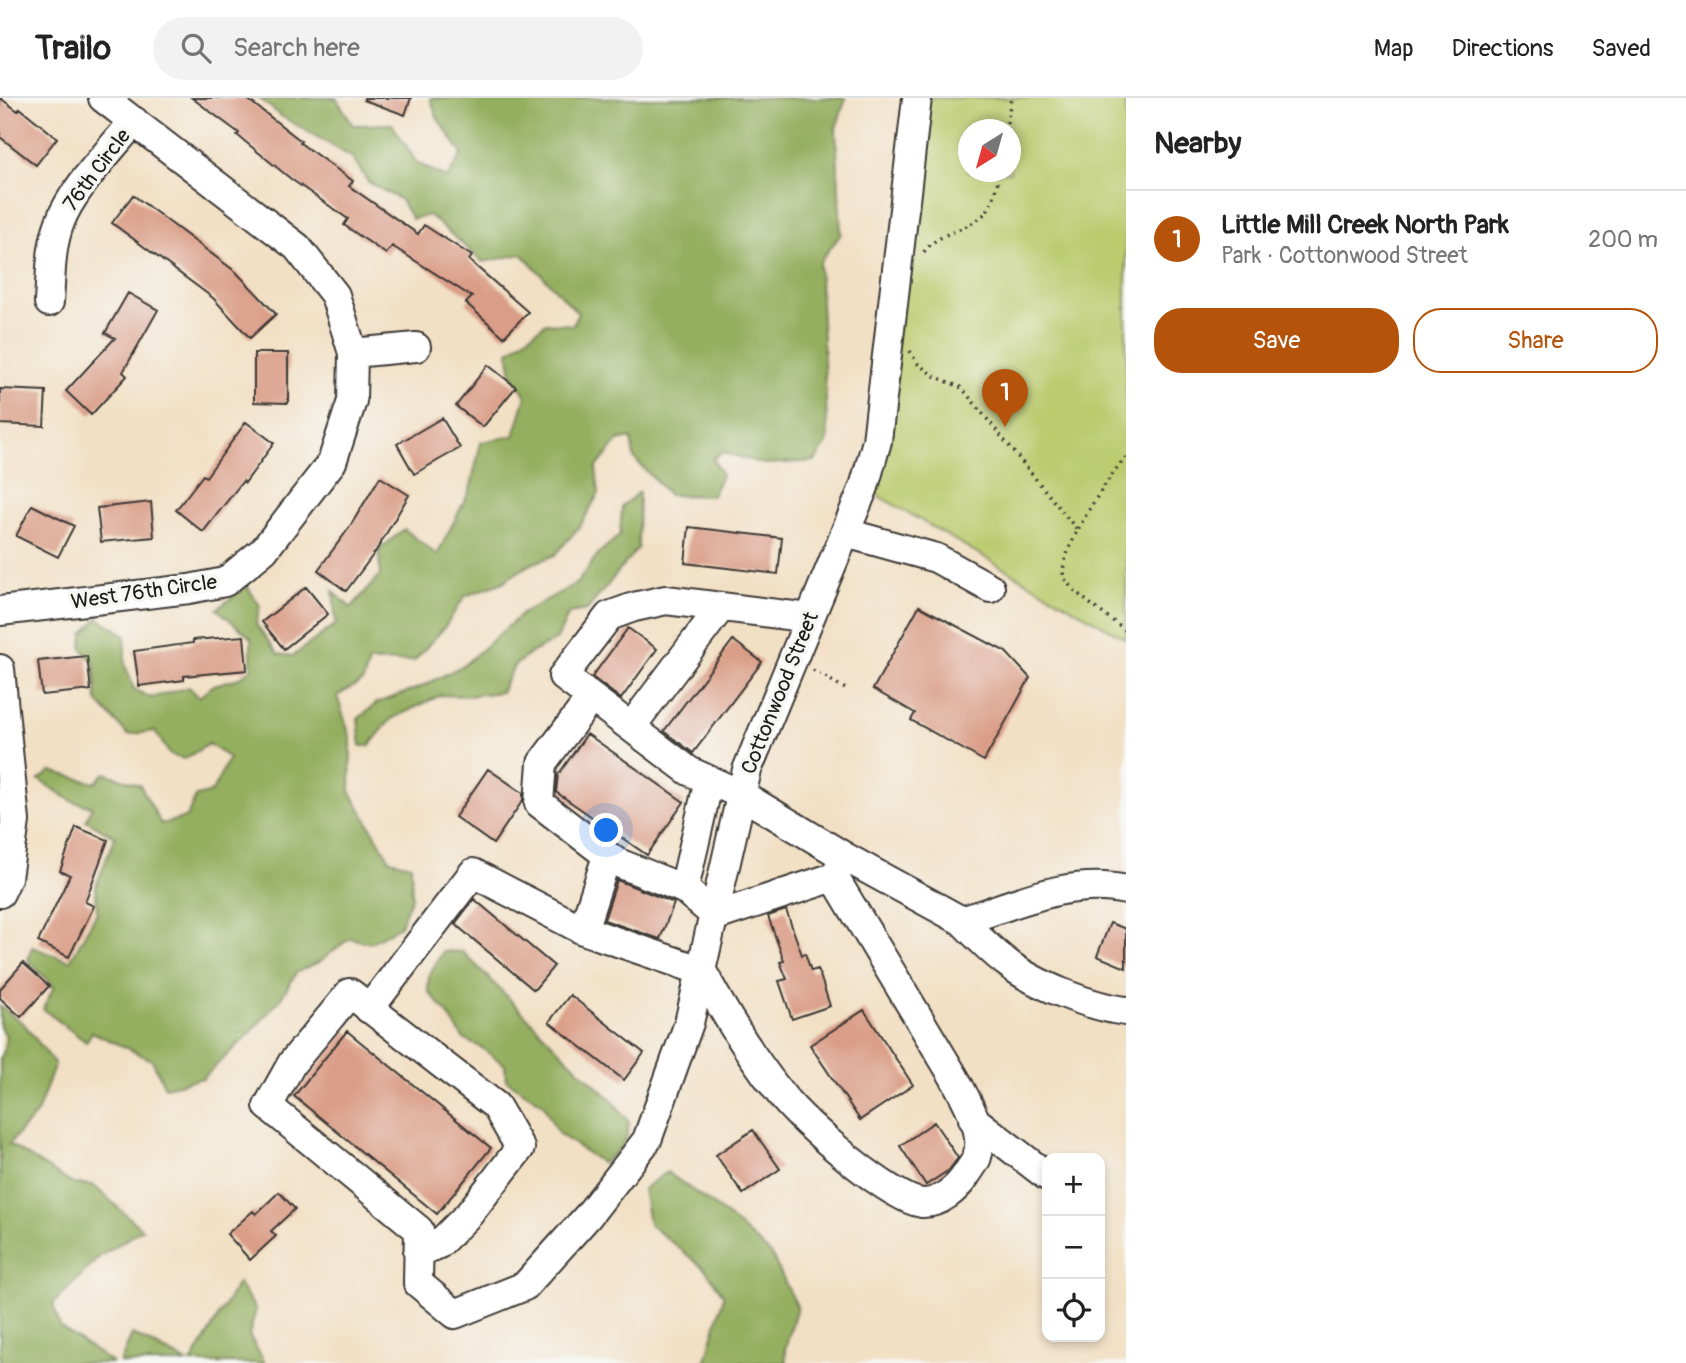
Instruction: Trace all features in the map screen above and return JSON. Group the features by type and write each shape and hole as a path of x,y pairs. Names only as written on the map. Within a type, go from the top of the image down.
{"street":[{"name":"West 76th Circle","path":"0,611 189,589 225,582 264,550 332,462 352,401 353,353 335,295 297,247 103,98"},
{"name":"Cottonwood Street","path":"418,1253 418,1283 455,1314 525,1286 588,1216 647,1140 690,1023 747,770 846,533 864,487 877,441 917,98"},
{"name":"76th Circle","path":"49,302 52,248 60,221 72,199 134,121"},
{"path":"353,353 416,347"},
{"path":"846,533 936,558 990,588"},
{"path":"810,618 666,600 634,607 609,616 563,676 689,771 742,795 839,867 962,921 1007,963 1053,989 1115,1010 1126,1011"},
{"path":"631,727 721,607"},
{"path":"0,669 15,821 7,878 0,892"},
{"path":"592,698 542,764 539,803 607,856 684,890 716,916 839,867"},
{"path":"684,890 709,780"},
{"path":"583,930 607,856"},
{"path":"369,1009 473,873 583,930 702,971 724,1013 784,1099 837,1149 900,1195 924,1203 943,1198 963,1180 977,1158 979,1134 954,1077 839,867"},
{"path":"962,921 1071,887 1107,885 1126,890"},
{"path":"350,993 496,1106 520,1148 469,1214 439,1244 418,1253 419,1230 268,1106 292,1063 350,993"},
{"path":"974,1119 1042,1172"}],"path":[{"path":"1008,119 1011,98"},
{"path":"921,258 925,248 940,237 979,221 991,205 997,182"},
{"path":"909,349 917,363 934,376 962,388 1078,531"},
{"path":"1126,457 1115,468 1096,498 1064,563 1064,576 1071,587 1126,631"},
{"path":"793,660 849,691"}],"green space":[{"path":"259,98 336,98 353,125 392,124 417,163 447,178 462,154 437,117 430,98 846,98 836,128 841,234 819,263 828,441 815,461 764,464 722,452 713,459 722,475 712,496 669,495 634,458 631,438 618,441 596,468 599,493 580,526 555,555 529,565 501,583 465,596 444,628 414,661 369,662 363,681 337,696 351,739 350,791 390,860 411,865 412,896 400,926 370,943 350,938 319,962 297,972 279,1001 203,1078 165,1087 152,1060 92,1032 86,1042 43,1009 54,987 28,960 32,947 70,961 97,912 96,886 115,837 86,820 92,807 72,801 39,780 51,771 95,783 105,773 140,785 161,824 187,817 196,796 212,792 229,758 209,744 184,759 170,755 155,731 128,735 97,701 94,662 82,649 83,634 98,618 125,635 125,665 134,689 151,698 189,687 199,697 214,685 239,678 251,669 251,638 217,609 247,586 260,606 256,624 278,654 293,656 336,624 333,591 351,608 380,575 379,550 404,529 437,555 470,490 481,442 514,436 526,396 512,374 508,352 546,323 573,325 578,313 522,254 483,262 429,215 412,219 401,200 368,182 353,158 281,116"},
{"path":"926,98 1126,98 1126,639 870,491"},
{"path":"639,492 638,548 587,610 569,613 557,639 514,666 501,692 467,696 441,695 391,719 369,746 361,746 358,719 377,703 421,687 464,665 523,613 577,583 599,553 620,535 622,506"},
{"path":"443,951 463,952 612,1100 629,1122 627,1137 618,1150 602,1163 558,1133 543,1104 506,1080 505,1065 463,1038 448,1014 428,991 429,975"},
{"path":"0,1006 24,1024 55,1064 37,1113 9,1144 73,1184 93,1185 142,1229 99,1257 53,1304 60,1327 112,1363 0,1363 0,1059 6,1036 0,1027"},
{"path":"667,1172 723,1212 771,1254 797,1306 785,1349 786,1363 705,1363 724,1296 706,1270 649,1224 643,1189"},
{"path":"238,1283 256,1310 249,1335 265,1363 191,1363"},
{"path":"132,1334 189,1363 120,1363"}],"building":[{"path":"0,98 18,111 20,108 57,138 36,165 0,137"},
{"path":"192,98 246,98 301,141 300,143 353,181 349,186 418,234 424,225 472,256 469,260 528,312 504,337 466,303 472,297 392,246 386,254 344,225 348,219 291,179 237,135 239,133"},
{"path":"364,98 411,98 405,115"},
{"path":"133,195 236,272 276,314 250,338 213,298 112,223"},
{"path":"128,293 158,310 123,372 127,376 91,415 66,391 115,338 105,333"},
{"path":"254,353 288,353 288,403 254,402"},
{"path":"488,365 516,387 483,427 456,406"},
{"path":"0,389 46,391 44,426 0,424"},
{"path":"442,418 460,448 414,474 397,444"},
{"path":"246,422 274,443 245,483 243,481 203,532 176,510 203,475 206,477"},
{"path":"380,477 409,495 376,551 346,591 318,570 349,528"},
{"path":"151,502 154,537 101,542 97,508"},
{"path":"32,505 74,526 58,557 16,536"},
{"path":"689,527 782,538 778,574 685,563"},
{"path":"306,587 328,614 284,649 262,622"},
{"path":"919,606 1006,652 1030,678 984,761 911,720 915,713 873,689"},
{"path":"628,628 657,649 621,699 592,677"},
{"path":"244,636 247,670 184,676 184,680 139,686 134,651 193,643 193,640"},
{"path":"733,640 762,662 693,753 664,731"},
{"path":"87,656 91,690 42,695 38,661"},
{"path":"587,734 684,802 647,855 556,792 558,775"},
{"path":"488,769 523,793 523,800 493,844 455,817"},
{"path":"76,827 108,840 85,902 94,906 69,957 38,942 70,875 60,871"},
{"path":"617,880 674,903 660,939 604,920"},
{"path":"474,899 554,966 534,990 455,924"},
{"path":"786,910 802,955 805,953 811,971 818,969 830,1006 792,1019 779,981 787,979 780,962 784,961 768,916"},
{"path":"1110,923 1126,929 1126,968 1097,956"},
{"path":"23,963 49,986 21,1017 0,998 0,989"},
{"path":"570,995 644,1053 624,1080 549,1022"},
{"path":"864,1010 913,1085 860,1120 810,1045"},
{"path":"347,1031 491,1148 437,1214 294,1096"},
{"path":"934,1122 958,1158 949,1170 926,1185 900,1146"},
{"path":"753,1130 780,1169 743,1194 716,1155"},
{"path":"279,1192 295,1209 271,1231 276,1236 250,1260 227,1234 253,1211 256,1214"}],"place":[{"name":"Little Mill Creek North Park","path":"1005,427"}]}
